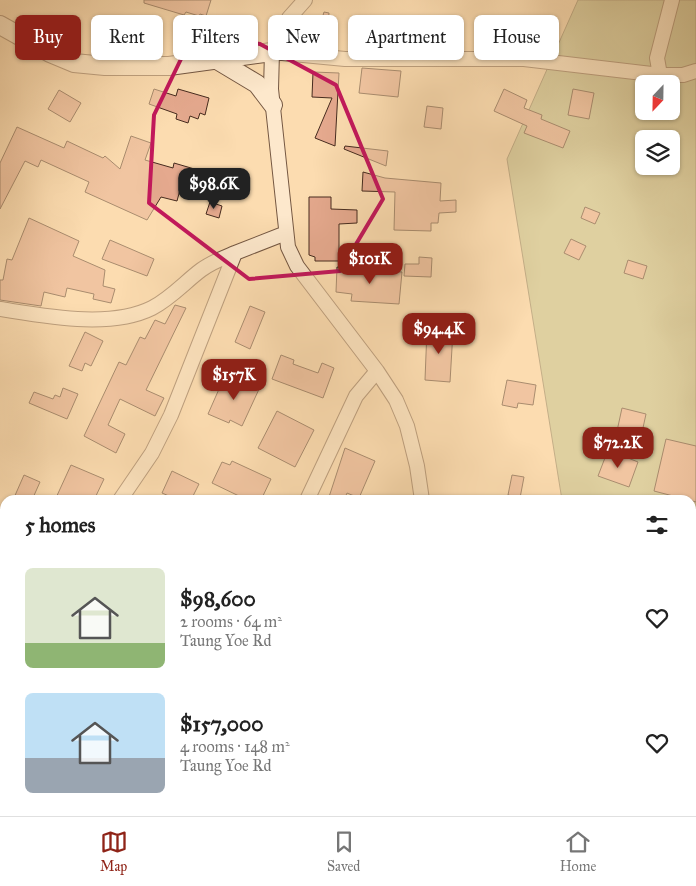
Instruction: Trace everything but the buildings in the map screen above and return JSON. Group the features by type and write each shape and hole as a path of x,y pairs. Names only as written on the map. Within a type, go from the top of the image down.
{"street":[{"path":"292,15 305,0"},
{"path":"338,58 524,59 660,75 657,58 672,0"},
{"path":"0,25 50,53 74,63 105,66 169,66 217,60 257,84 273,105"},
{"path":"272,60 271,89 288,247 297,266 377,371 396,400 407,426 418,466 421,495"},
{"path":"680,75 696,72"},
{"path":"0,309 74,320 127,316 156,305 210,264 235,252 286,233"},
{"path":"123,495 152,453 171,415 235,252"},
{"path":"309,495 356,396 377,371"}],"highlighted area":[{"path":"194,32 260,44 336,85 383,199 340,271 249,279 149,203 154,115"}],"green space":[{"path":"578,0 696,0 696,495 561,495 507,159 551,60 559,60 559,43"}]}
